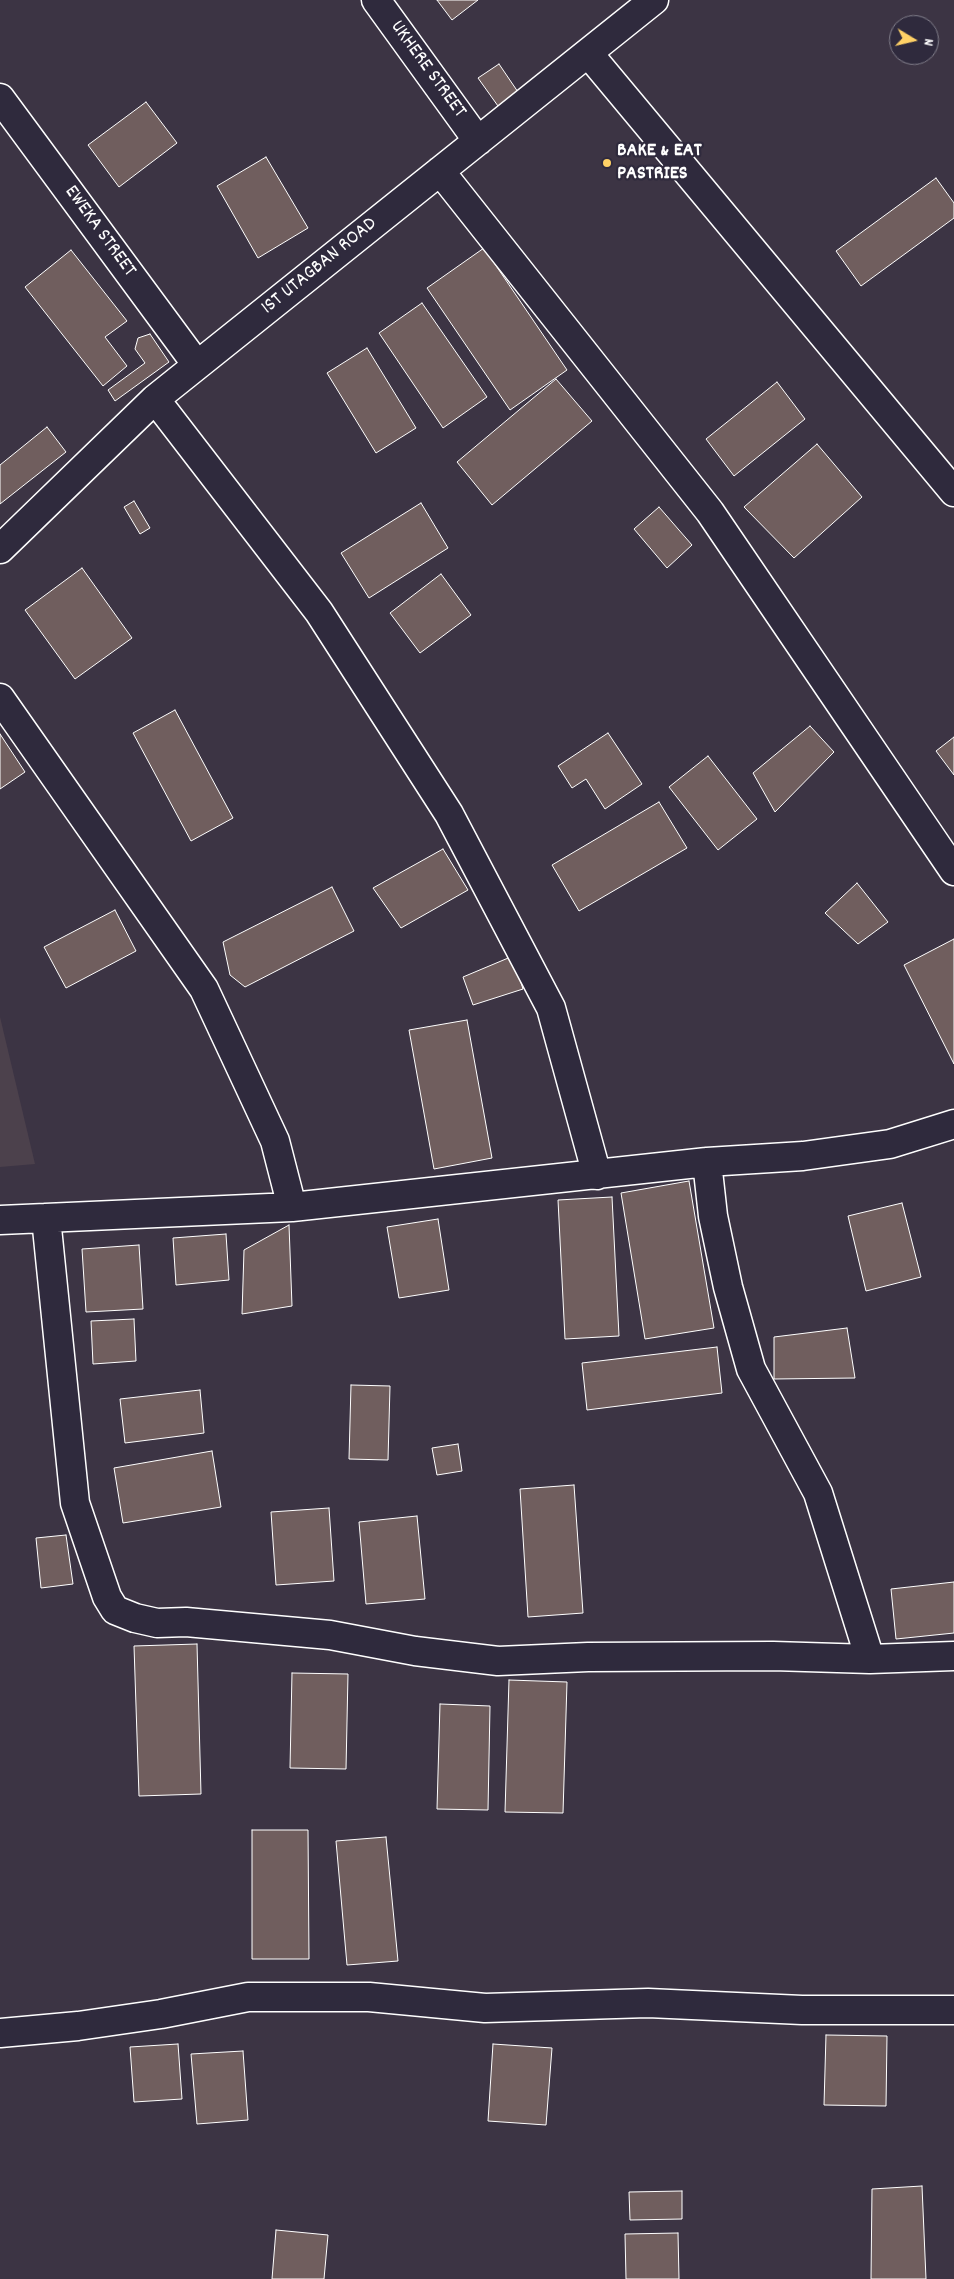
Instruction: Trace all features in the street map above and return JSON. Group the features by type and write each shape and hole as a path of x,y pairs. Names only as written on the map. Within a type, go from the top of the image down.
{"street":[{"name":"UKHERE STREET","path":"376,0 478,141"},
{"name":"1ST UTAGBAN ROAD","path":"0,549 155,399 654,0"},
{"path":"588,53 954,492"},
{"name":"EWEKA STREET","path":"0,98 197,365"},
{"path":"440,171 710,512 954,871"},
{"path":"155,399 319,612 449,814 551,1008 597,1175"},
{"path":"0,698 204,989 275,1141 292,1207"},
{"path":"0,1220 292,1207 708,1162 803,1156 890,1144 954,1124"},
{"path":"708,1162 714,1216 726,1278 751,1369 818,1493 870,1658"},
{"path":"46,1218 75,1503 107,1597 116,1610 135,1618 157,1623 186,1622 330,1634 416,1651 498,1661 588,1657 773,1656 870,1658 954,1656"},
{"path":"0,2033 152,2015 248,1997 368,1997 485,2008 648,2004 802,2010 954,2010"}],"shaded area":[{"path":"0,1017 35,1164 0,1167"}],"building":[{"path":"437,0 478,0 452,20"},
{"path":"499,64 518,92 498,106 478,78"},
{"path":"146,102 177,143 119,187 88,145"},
{"path":"266,157 308,228 258,258 217,186"},
{"path":"936,178 954,203 954,218 861,286 836,251"},
{"path":"484,248 567,370 510,410 427,288"},
{"path":"71,250 127,321 105,337 127,366 103,386 25,287"},
{"path":"422,303 487,397 443,428 379,333"},
{"path":"150,334 169,362 115,401 108,390 145,363 135,349 138,338"},
{"path":"367,348 416,428 376,453 327,373"},
{"path":"556,379 592,421 492,505 457,462"},
{"path":"777,382 805,419 734,476 706,439"},
{"path":"47,427 66,452 0,504 0,465"},
{"path":"817,444 862,497 794,558 744,507"},
{"path":"134,501 150,528 140,534 124,507"},
{"path":"421,503 448,548 369,598 341,553"},
{"path":"659,507 692,545 667,568 634,529"},
{"path":"82,568 132,638 75,679 25,610"},
{"path":"441,574 471,615 420,653 390,613"},
{"path":"175,710 233,818 191,841 133,733"},
{"path":"810,726 834,752 775,812 753,773"},
{"path":"608,733 642,784 605,809 586,779 572,788 558,766"},
{"path":"0,734 25,772 0,789"},
{"path":"954,737 954,775 936,751"},
{"path":"708,756 757,819 718,850 669,787"},
{"path":"659,802 687,848 579,911 552,865"},
{"path":"443,849 468,890 401,928 373,888"},
{"path":"857,883 888,922 858,944 825,913"},
{"path":"332,887 354,931 245,987 230,975 223,942"},
{"path":"115,910 136,951 66,988 44,947"},
{"path":"954,939 954,1064 904,965"},
{"path":"513,956 523,989 473,1005 463,977"},
{"path":"467,1020 492,1158 434,1169 409,1030"},
{"path":"689,1181 714,1328 645,1339 621,1193"},
{"path":"612,1197 619,1336 565,1339 558,1200"},
{"path":"902,1203 921,1277 866,1291 848,1216"},
{"path":"438,1219 449,1290 399,1298 387,1227"},
{"path":"289,1225 292,1306 242,1314 244,1250"},
{"path":"226,1234 229,1280 176,1285 173,1238"},
{"path":"139,1245 143,1309 86,1312 82,1249"},
{"path":"134,1319 136,1361 93,1364 91,1321"},
{"path":"847,1328 855,1378 774,1379 774,1337"},
{"path":"717,1347 722,1393 587,1410 582,1363"},
{"path":"351,1385 390,1386 388,1460 349,1459"},
{"path":"200,1390 204,1433 125,1443 120,1399"},
{"path":"458,1444 462,1471 437,1475 432,1448"},
{"path":"212,1451 221,1507 123,1523 114,1468"},
{"path":"574,1485 583,1613 528,1617 520,1489"},
{"path":"329,1508 334,1581 276,1585 271,1512"},
{"path":"417,1516 425,1599 366,1604 359,1522"},
{"path":"66,1535 73,1584 41,1588 36,1538"},
{"path":"954,1582 954,1633 896,1639 891,1589"},
{"path":"197,1644 201,1794 139,1796 134,1646"},
{"path":"292,1673 348,1674 346,1769 290,1768"},
{"path":"509,1680 567,1682 563,1813 505,1812"},
{"path":"440,1704 490,1706 488,1810 437,1809"},
{"path":"252,1830 308,1830 309,1959 252,1959"},
{"path":"386,1837 398,1961 347,1965 336,1841"},
{"path":"826,2035 887,2036 886,2106 824,2105"},
{"path":"178,2044 182,2099 134,2102 130,2047"},
{"path":"493,2044 552,2048 546,2125 488,2121"},
{"path":"243,2051 248,2120 197,2124 191,2054"},
{"path":"922,2186 926,2279 871,2279 872,2189"},
{"path":"682,2191 682,2219 630,2220 629,2192"},
{"path":"276,2230 328,2235 324,2279 272,2279"},
{"path":"678,2233 679,2279 626,2279 625,2234"}],"place":[{"name":"BAKE & EAT PASTRIES","path":"607,163"}]}
